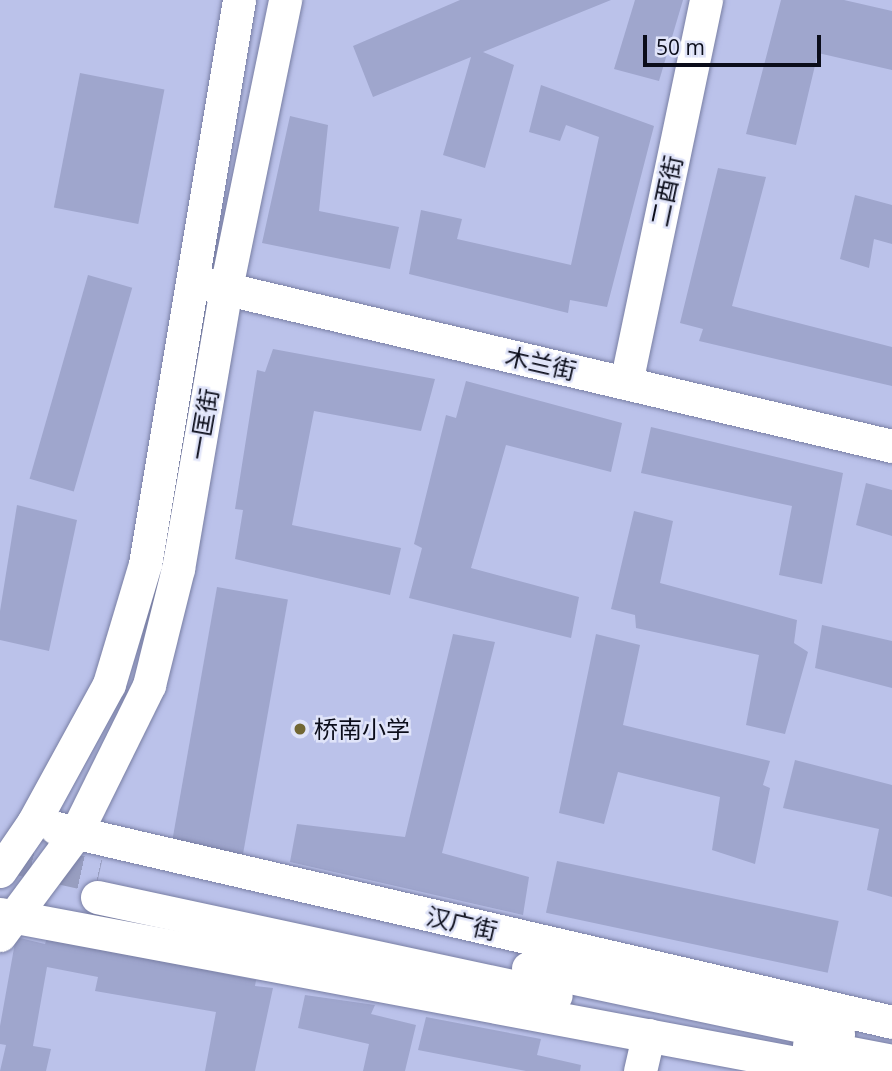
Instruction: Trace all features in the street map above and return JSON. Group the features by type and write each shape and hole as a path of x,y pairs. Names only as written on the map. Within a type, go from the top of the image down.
{"street":[{"name":"一匡街","path":"0,871 33,822 109,684 145,564 239,0"},
{"name":"一匡街","path":"4,922 76,833 149,685 178,569 226,288 285,0"},
{"name":"二酉街","path":"626,383 706,0"},
{"name":"木兰街","path":"191,280 892,446"},
{"name":"汉广街","path":"33,822 892,1022"},
{"name":"汉广街","path":"892,1045 98,886 617,1008 892,1061"},
{"path":"4,922 838,1071"},
{"path":"640,1071 648,1035"}],"building":[{"path":"460,0 611,0 483,52 514,65 485,168 443,155 471,57 373,97 353,46"},
{"path":"635,0 683,0 659,81 614,69"},
{"path":"781,0 844,0 892,11 892,70 818,53 796,145 746,134"},
{"path":"80,73 164,89 138,224 54,207"},
{"path":"541,85 654,126 607,307 570,300 568,313 409,274 421,210 462,219 457,239 571,265 599,137 566,125 560,141 529,132"},
{"path":"290,116 328,125 319,211 399,227 390,269 262,243"},
{"path":"718,168 766,177 732,306 892,347 892,386 699,341 703,329 680,323"},
{"path":"855,195 892,205 892,244 874,239 869,268 840,259"},
{"path":"88,275 132,288 74,491 30,479"},
{"path":"273,349 435,379 421,431 314,411 292,525 401,548 390,595 235,559 243,510 235,509 257,370 265,372"},
{"path":"466,381 622,423 611,472 506,445 471,568 579,597 571,638 409,598 422,548 414,544 446,415 456,418"},
{"path":"651,427 843,473 822,584 779,575 792,506 641,473"},
{"path":"866,483 892,490 892,536 856,525"},
{"path":"17,505 77,520 49,651 0,640 0,611"},
{"path":"634,511 673,521 660,583 797,620 794,643 808,652 785,734 746,725 759,655 636,628 635,615 611,609"},
{"path":"217,587 288,600 243,855 172,842"},
{"path":"822,625 892,641 892,688 815,668"},
{"path":"453,634 495,642 442,853 529,877 523,915 290,862 297,824 405,837"},
{"path":"596,634 640,645 623,725 770,761 763,785 770,788 755,864 712,850 720,797 618,772 604,824 559,813"},
{"path":"795,760 892,785 892,897 867,890 879,829 783,808"},
{"path":"557,861 839,921 828,973 546,913"},
{"path":"16,937 45,944 47,938 256,980 255,986 273,988 255,1071 205,1071 216,1012 95,991 98,977 47,967 33,1046 51,1049 46,1071 0,1071 6,1045 0,1044 0,1026"},
{"path":"305,995 375,1005 371,1014 416,1025 405,1071 363,1071 369,1044 298,1028"},
{"path":"426,1017 541,1039 537,1055 581,1065 580,1071 526,1071 418,1050"}],"tunnel":[{"path":"0,854 99,876"}],"place":[{"name":"桥南小学","path":"300,729"}]}
